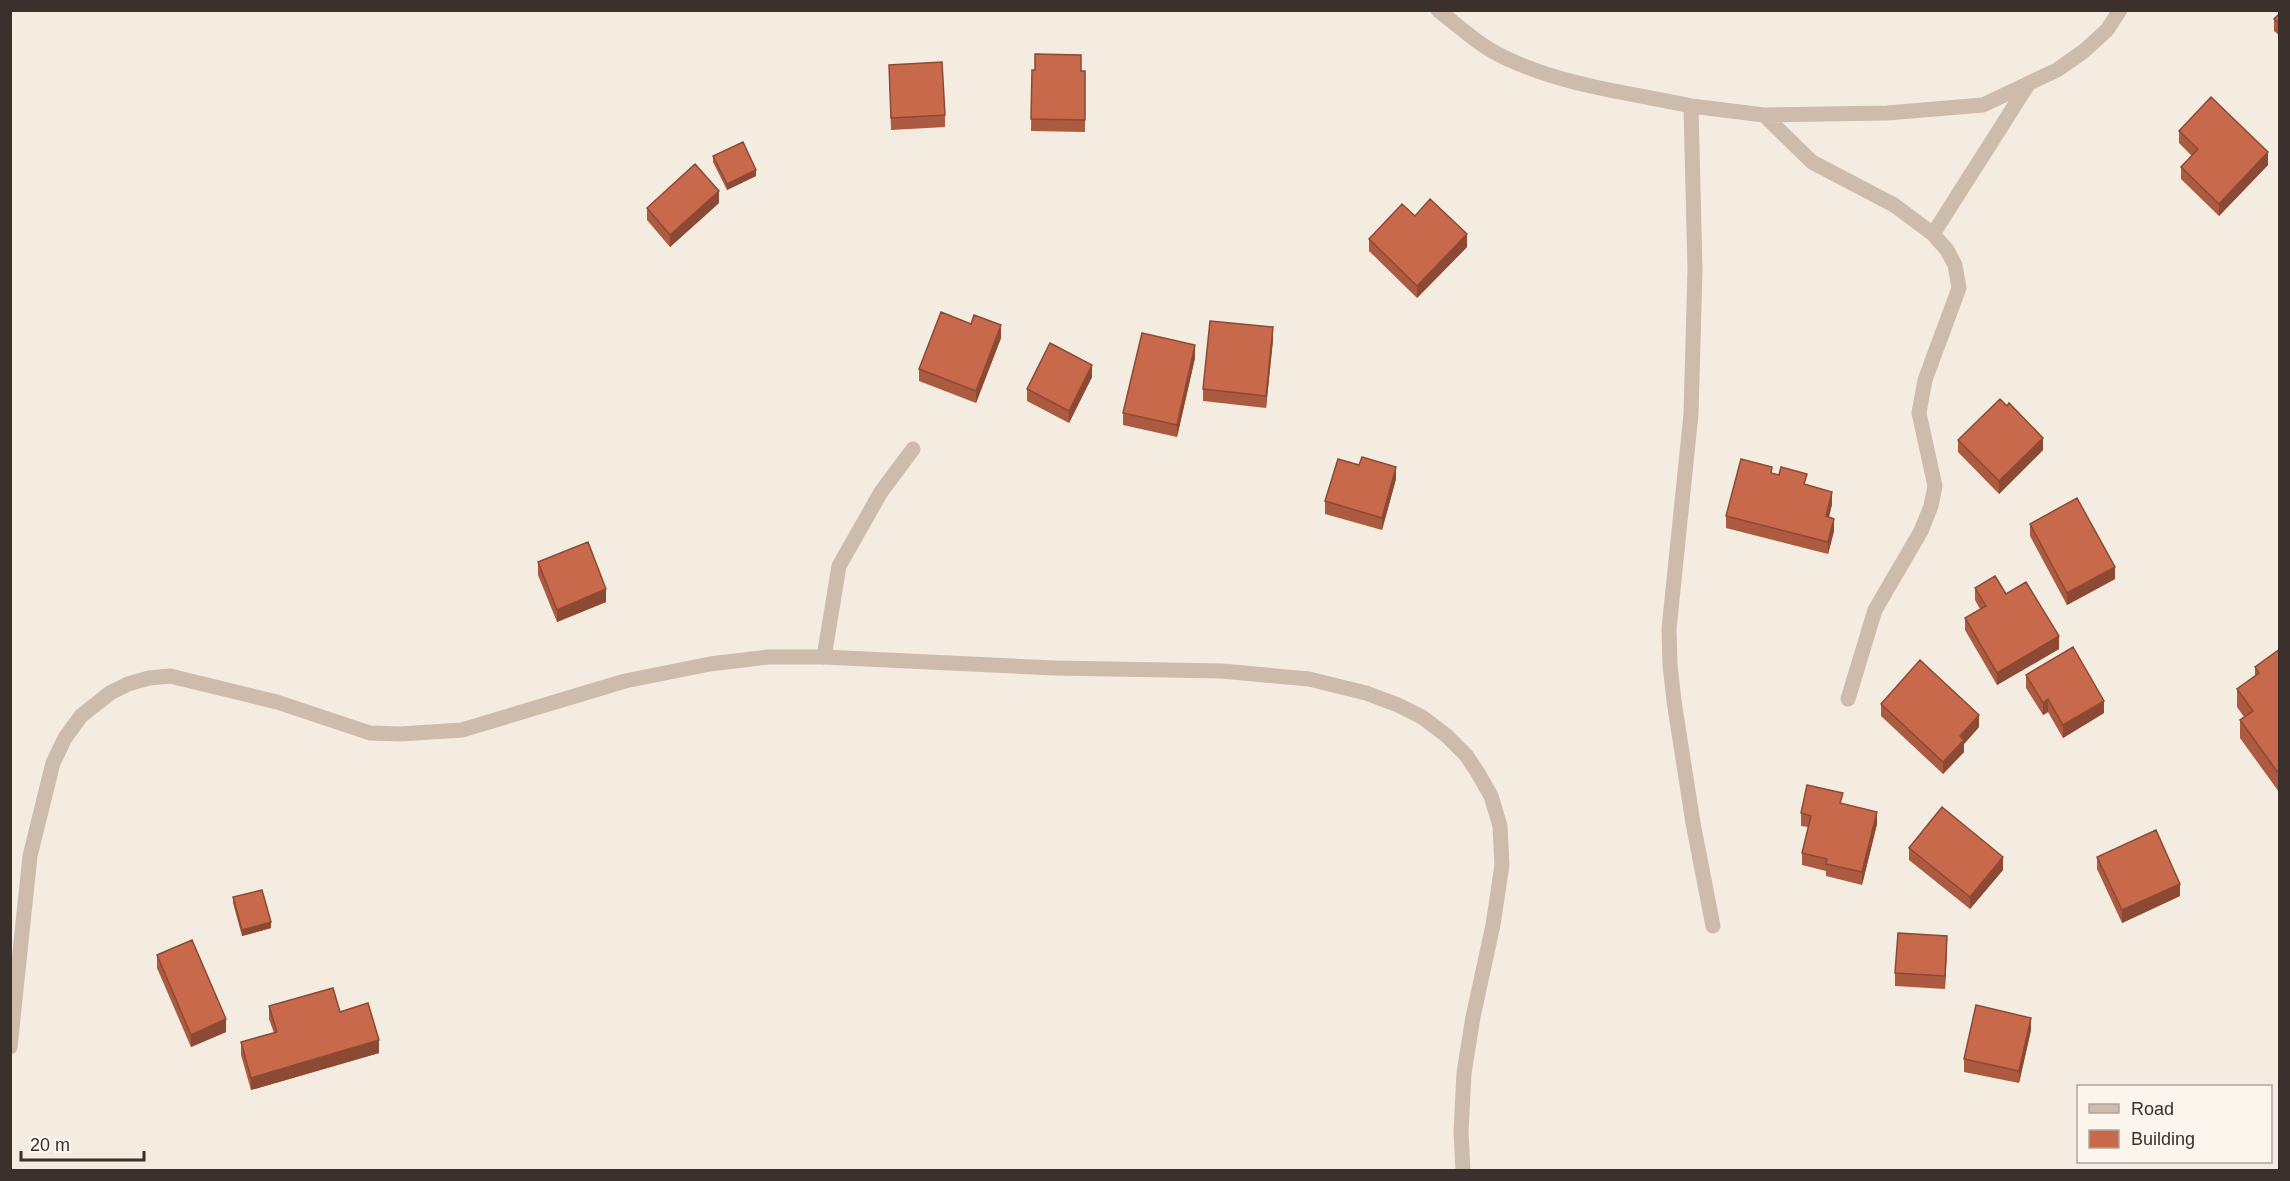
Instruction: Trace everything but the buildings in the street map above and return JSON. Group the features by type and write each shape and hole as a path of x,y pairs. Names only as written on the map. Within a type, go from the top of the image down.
{"street":[{"path":"1438,10 1476,40 1508,60 1553,76 1691,106 1764,115 1887,113 1983,105 2057,70 2084,51 2107,30 2120,10"},
{"path":"1933,234 2029,83"},
{"path":"1691,106 1695,270 1691,414 1670,629 1670,665 1693,823 1713,926"},
{"path":"1764,115 1812,162 1894,205 1933,234 1947,250 1956,266 1959,288 1925,380 1919,413 1935,486 1931,506 1921,531 1875,610 1848,699"},
{"path":"824,657 838,566 881,492 913,449"},
{"path":"10,1047 30,856 53,763 65,738 81,716 119,689 149,678 170,676 277,702 370,733 400,734 462,730 625,681 710,664 768,657 824,657 1055,669 1222,671 1308,679 1366,693 1398,705 1422,717 1447,736 1472,764 1491,796 1500,826 1502,865 1493,925 1473,1017 1464,1073 1461,1132 1463,1170"}]}
